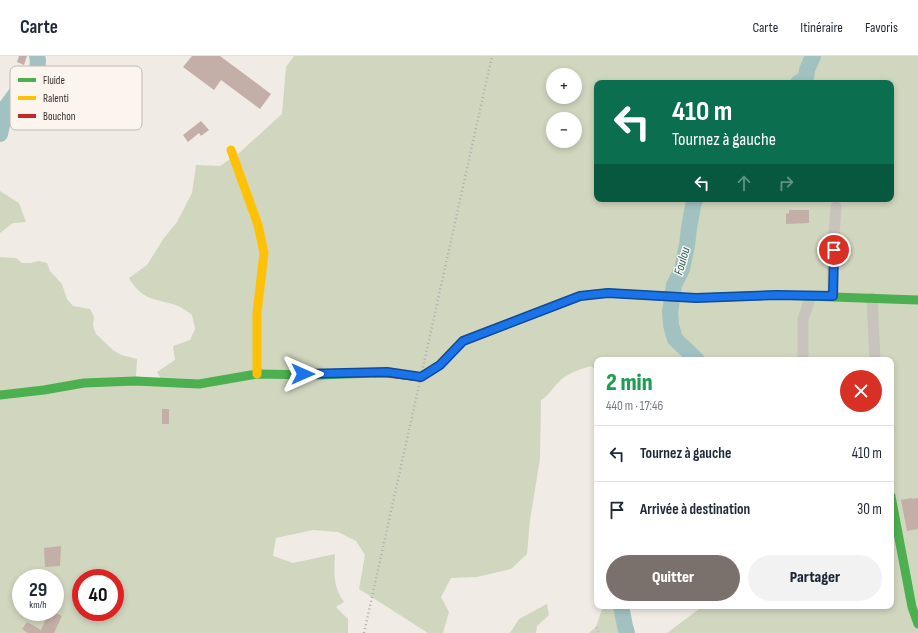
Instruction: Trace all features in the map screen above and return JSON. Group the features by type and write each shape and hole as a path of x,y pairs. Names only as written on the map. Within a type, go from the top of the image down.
{"street":[{"path":"232,150 258,225 264,253 257,314 257,374"},
{"path":"833,296 832,264 836,206"},
{"path":"0,395 44,390 84,383 135,381 199,384 257,374 318,375 387,372 421,377 440,365 463,341 580,296 608,293 696,298 777,295 918,300"},
{"path":"803,357 803,319 811,296"},
{"path":"872,298 875,357"},
{"path":"894,512 912,607 918,624"}],"path":[{"path":"596,627 599,633"}],"green space":[{"path":"294,56 918,56 918,633 667,633 699,609 894,609 894,357 594,357 594,368 591,366 569,374 559,381 541,400 540,459 530,520 527,554 511,569 477,577 451,578 441,597 449,612 443,633 428,633 359,589 365,555 356,541 338,532 313,530 276,538 273,556 293,563 335,554 336,585 344,602 336,607 348,619 348,633 0,633 0,257 16,258 22,263 39,261 47,263 50,271 62,284 67,299 73,306 90,309 94,317 93,326 96,334 113,350 121,355 137,359 136,376 163,382 157,372 175,360 173,346 190,340 195,329 192,315 176,305 149,298 139,291 129,278 147,265 164,238 177,222 192,193 196,165 220,166 239,153 282,114 286,67"},
{"path":"0,191 19,203 26,222 13,223 0,233"},
{"path":"547,604 549,615 537,626 536,633 510,633 519,619"},
{"path":"602,609 616,609 622,613 627,633 589,633 596,627"}],"building":[{"path":"19,56 27,56 24,65 17,62"},
{"path":"192,56 220,56 271,94 260,109 221,80 214,90 183,67"},
{"path":"201,121 209,130 201,136 199,133 188,142 183,135"},
{"path":"789,210 809,210 809,223 786,224 786,214 789,213"},
{"path":"162,409 169,409 169,424 162,424"},
{"path":"918,498 918,529 907,531 901,500"},
{"path":"61,546 60,566 45,567 44,548"},
{"path":"45,621 60,621 54,633 28,633 22,629 27,622 41,630"}],"waterway":[{"path":"37,56 37,66"},
{"name":"Foulou","path":"803,80 806,78 807,70 813,56"},
{"path":"0,134 6,107 10,102"},
{"name":"Foulou","path":"694,202 682,269 674,285 670,312 671,325 675,339 694,357"},
{"name":"Foulou","path":"622,609 627,633"}],"railway":[{"path":"364,633 492,56"}],"traffic: fast":[{"path":"505,325 580,296 608,293 696,298 777,295 918,300"},
{"path":"0,395 44,390 84,383 135,381 199,384 257,374 318,375 375,373"},
{"path":"894,512 912,607 918,624"}],"traffic: slow":[{"path":"231,150 258,225 264,253 257,313 257,374"}],"traffic: jam":[{"path":"375,373 421,377 440,365 463,341 505,325"}],"route":[{"path":"303,374 318,375 387,372 421,377 440,365 463,341 580,296 608,293 696,298 777,295 833,296 832,264 834,250"}]}
